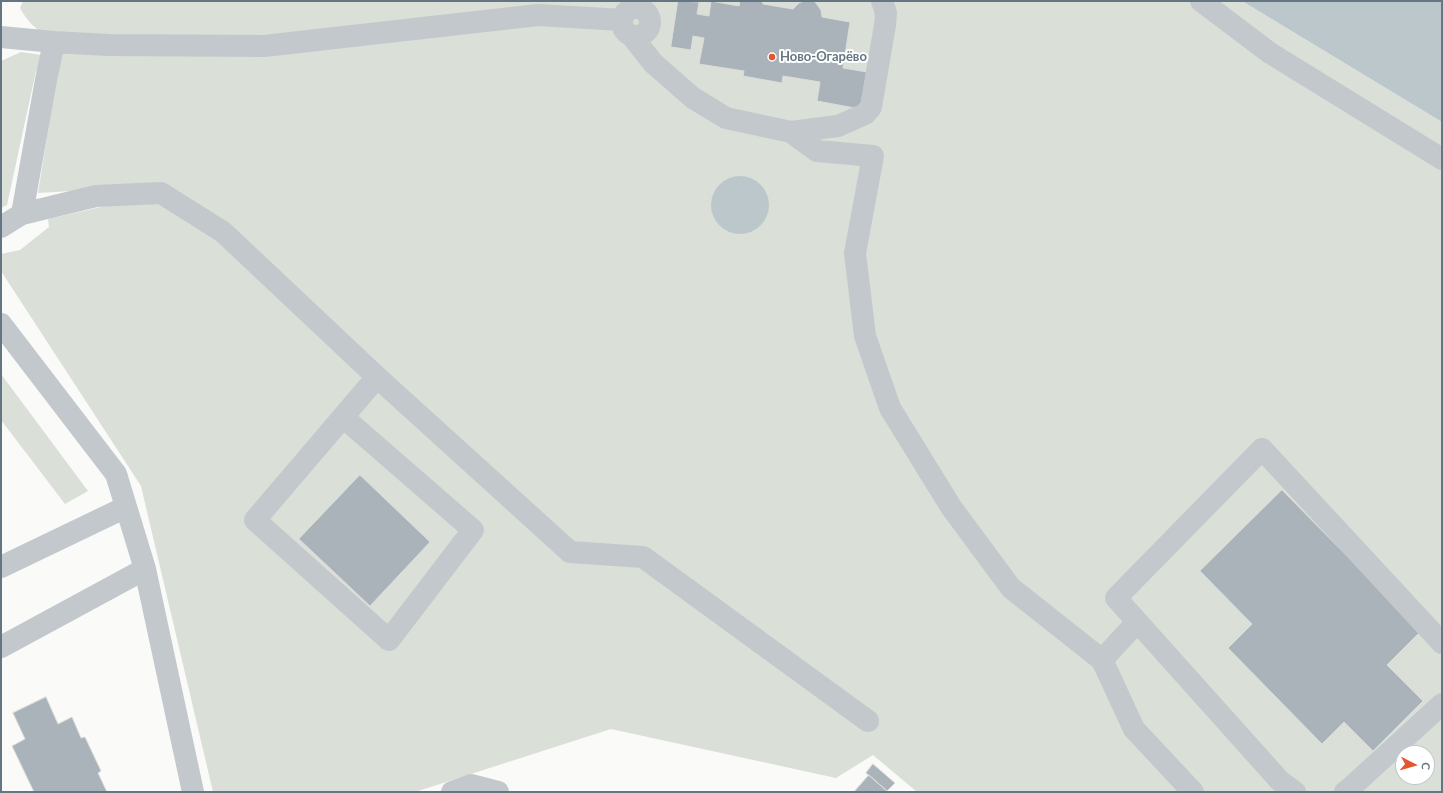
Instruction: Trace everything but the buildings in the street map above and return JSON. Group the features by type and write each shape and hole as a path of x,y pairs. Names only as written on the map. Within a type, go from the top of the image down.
{"lane":[{"path":"1,37 108,45 264,46 538,15 632,16 653,63 693,98 726,118 791,132 838,126 865,114 871,107 885,26 886,13 882,1"},
{"path":"1201,1 1270,53 1442,159"},
{"path":"22,214 54,42"},
{"path":"791,132 816,151 873,156 855,253 865,336 890,408 951,507 1011,588 1102,660 1134,729 1193,792"},
{"path":"1,227 22,214 96,196 161,193 223,232 377,377 570,552 643,557 868,720"},
{"path":"1,324 116,474 145,569 193,792"},
{"path":"343,417 473,530 389,640 255,520 377,377"},
{"path":"1296,792 1280,781 1116,598 1262,450 1442,643"},
{"path":"1,567 126,507"},
{"path":"1,646 145,569"},
{"path":"1102,660 1137,622"},
{"path":"1344,792 1442,704"},
{"path":"452,792 471,785 498,792"}],"shaded area":[{"path":"23,1 1242,1 1442,122 1442,792 917,792 873,755 836,778 611,729 415,792 213,792 141,486 1,271 1,254 20,250 49,227 48,219 105,206 106,189 38,193 57,74 36,71 7,205 1,208 1,61 21,52 41,55 46,33 34,27 20,8"},
{"path":"1242,1 1442,1 1442,122"},
{"path":"740,176 756,181 764,189 769,205 764,221 756,229 740,234 724,229 716,221 711,205 716,189 724,181"},
{"path":"1,374 88,491 65,504 1,420"}],"place":[{"name":"Ново-Огарёво","path":"772,57"}]}
